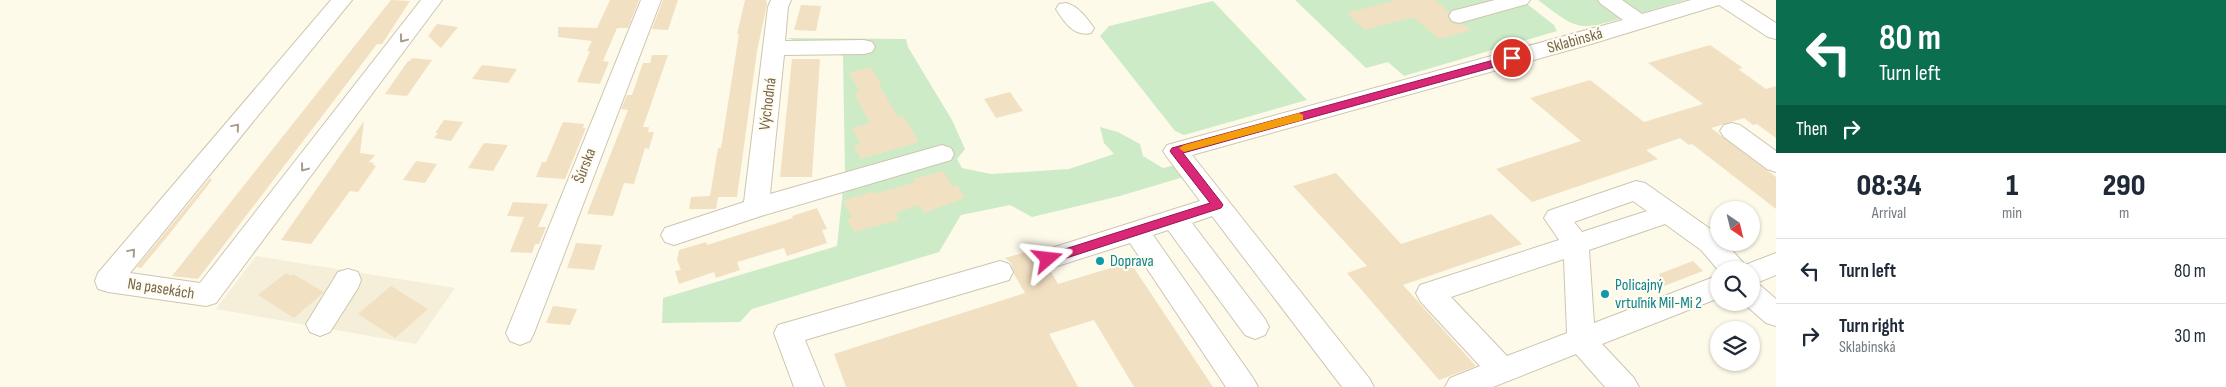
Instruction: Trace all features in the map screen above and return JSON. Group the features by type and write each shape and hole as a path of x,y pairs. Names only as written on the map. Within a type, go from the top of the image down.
{"street":[{"name":"Na pasekách","path":"342,0 108,280 206,295 432,0"},
{"name":"Šúrska","path":"520,333 651,0"},
{"name":"Východná","path":"756,208 780,0"},
{"path":"1459,16 1520,0"},
{"path":"1608,0 1639,22"},
{"name":"Sklabinská","path":"1217,205 1176,151 1713,0"},
{"path":"1725,0 1776,32"},
{"path":"1066,9 1083,28"},
{"path":"774,48 864,47"},
{"path":"1732,131 1776,163"},
{"path":"674,235 756,208 942,154"},
{"path":"1048,259 1175,220 1217,205 1359,387"},
{"path":"1502,372 1430,293 1669,213 1710,243 1726,261"},
{"path":"1175,220 1255,327"},
{"path":"1136,232 1243,387"},
{"path":"1576,244 1581,341 1618,375"},
{"path":"1760,270 1776,264"},
{"path":"809,387 788,333 1000,272"},
{"path":"320,324 348,280"},
{"path":"1460,387 1710,290"},
{"path":"1760,302 1776,316"}],"shaded area":[{"path":"256,256 455,288 416,344 216,309"}],"green space":[{"path":"1295,0 1522,0 1554,25 1557,31 1404,76 1388,62 1366,68"},
{"path":"1538,0 1603,0 1627,17 1598,25 1580,25 1562,18"},
{"path":"1614,0 1686,0 1635,15"},
{"path":"1213,1 1307,100 1184,135 1175,131 1100,36 1109,26"},
{"path":"787,38 906,39 908,47 952,120 965,149 957,159 962,168 991,174 1069,169 1114,154 1104,143 1100,127 1118,132 1140,144 1143,156 1163,168 1179,164 1187,176 1120,196 1032,217 1010,205 961,215 939,252 752,309 740,322 662,323 663,298 837,246 845,171 843,56"}],"building":[{"path":"391,0 410,1 382,44 377,44 198,279 172,276"},
{"path":"610,0 639,0 628,28 617,28 603,61 609,62 600,84 577,82 590,51 587,51 592,41 558,37 558,27 597,28"},
{"path":"663,0 678,0 668,30 652,29"},
{"path":"745,0 766,0 767,4 757,51 737,197 718,197 716,209 689,209 691,197 710,196 718,148 721,148 739,34 737,34"},
{"path":"1397,0 1435,0 1449,12 1447,17 1450,22 1458,25 1463,24 1471,30 1439,39 1413,17 1364,30 1347,13"},
{"path":"801,5 821,6 816,31 794,30"},
{"path":"437,24 458,27 441,48 428,36"},
{"path":"1710,45 1743,68 1738,69 1766,89 1776,86 1776,138 1757,124 1753,125 1744,118 1711,128 1776,177 1776,209 1692,144 1689,145 1680,138 1646,150 1658,159 1532,202 1496,169 1581,141 1530,98 1590,80 1644,122 1703,104 1648,63"},
{"path":"652,55 668,55 643,127 649,127 648,132 654,132 649,149 645,148 634,184 624,183 613,216 587,214 628,110 621,109 627,95 632,95 643,63 650,63"},
{"path":"412,58 432,60 407,96 385,94 408,61"},
{"path":"792,59 820,59 812,177 780,177"},
{"path":"482,65 517,69 508,83 472,79"},
{"path":"871,67 881,84 879,85 898,117 903,116 919,142 861,159 854,146 861,144 852,128 870,123 854,94 860,92 849,73"},
{"path":"1010,92 1023,111 996,118 984,99"},
{"path":"444,120 463,122 451,141 434,138 438,133 435,133"},
{"path":"364,121 360,153 375,155 369,162 374,163 373,165 376,166 358,192 350,191 311,244 281,240"},
{"path":"563,122 584,124 583,128 586,128 565,179 536,177 542,162 546,162"},
{"path":"484,143 508,145 493,171 468,168"},
{"path":"416,161 437,164 425,183 403,180"},
{"path":"943,171 953,187 957,185 965,198 924,213 919,205 895,213 899,220 854,232 847,219 852,218 843,201 874,191 875,194 915,182 913,179"},
{"path":"1336,173 1401,244 1491,214 1522,244 1403,285 1476,366 1439,380 1347,273 1367,266 1293,186"},
{"path":"210,178 212,180 171,232 141,268 137,267"},
{"path":"513,202 548,204 538,227 546,227 539,244 535,244 532,253 510,252 524,217 507,216"},
{"path":"817,208 827,229 822,230 827,243 787,256 784,248 737,262 740,270 716,278 714,272 679,284 675,271 681,270 677,260 679,250 706,242 707,245 793,218 792,216"},
{"path":"576,243 602,245 594,270 567,268"},
{"path":"1037,249 1033,260 1037,267 1050,270 1058,284 1130,262 1213,387 1134,387 1094,320 1049,334 1078,387 846,387 834,354 1025,293 1014,274 1011,263 1005,258"},
{"path":"1693,261 1703,271 1664,286 1659,274"},
{"path":"286,273 290,276 293,274 324,292 294,318 258,295"},
{"path":"391,286 428,309 395,338 358,314"},
{"path":"553,306 577,309 570,325 546,323"}],"slow traffic":[{"path":"1184,148 1299,117"}],"place":[{"name":"Doprava","path":"1100,261"},
{"name":"Policajný vrtuľník Mil-Mi 2","path":"1605,294"}],"route":[{"path":"1048,259 1175,220 1217,205 1176,151 1512,58"}]}
